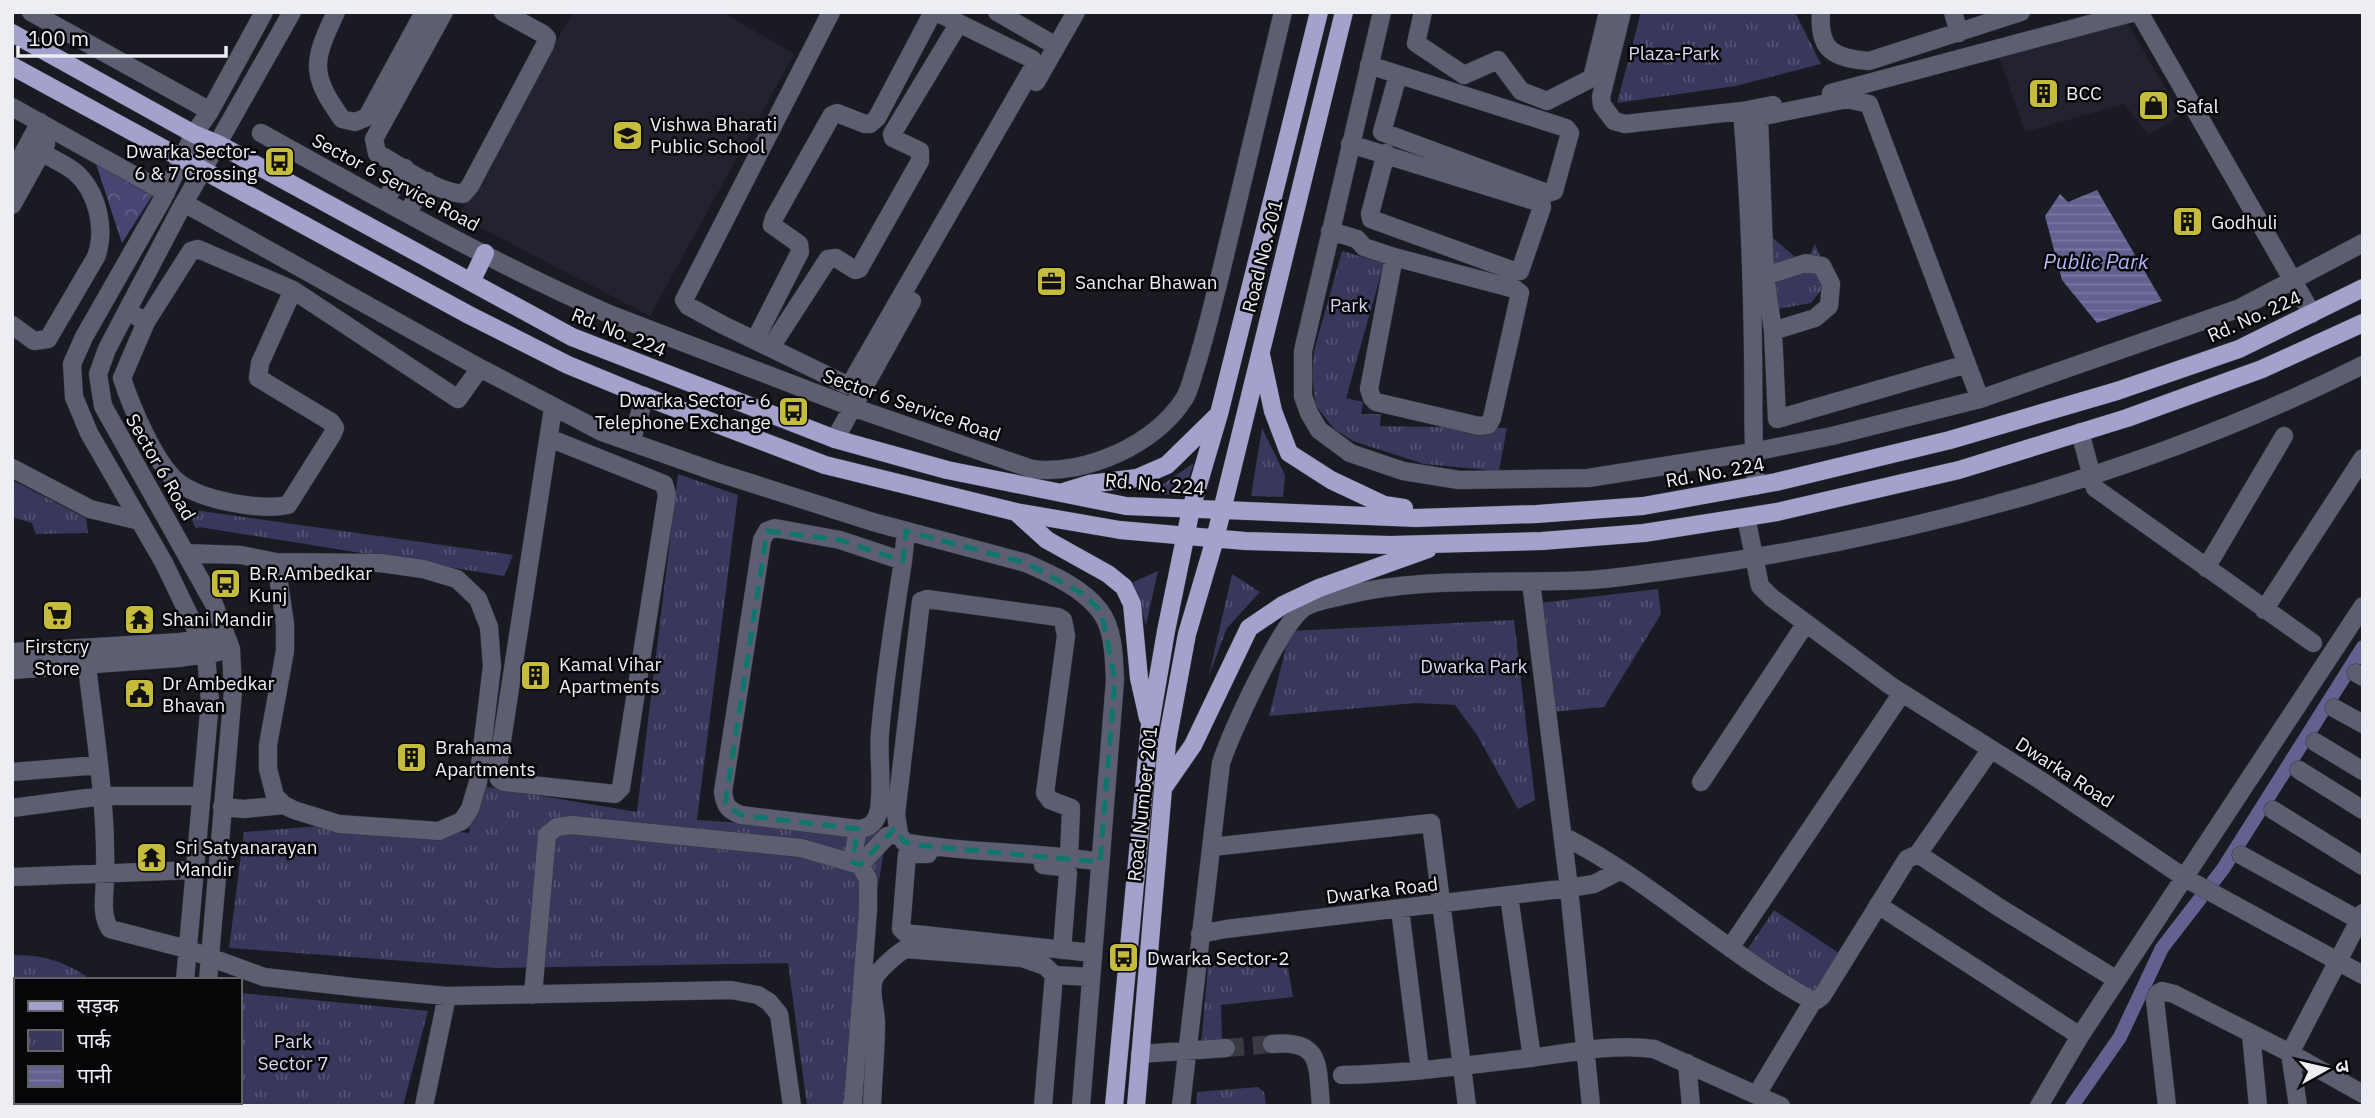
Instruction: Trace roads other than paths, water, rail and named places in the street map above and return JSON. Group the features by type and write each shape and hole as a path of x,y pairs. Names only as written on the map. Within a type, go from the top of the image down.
{"main road":[{"name":"Road No. 201","path":"1191,509 1219,414 1320,12"},
{"name":"Road No. 201","path":"1221,511 1345,12"},
{"name":"Rd. No. 224","path":"12,33 572,337 835,439 947,470 1126,506 1416,517 1537,514 1643,506 1756,486 1950,440 2117,391 2239,349 2363,288"},
{"path":"12,66 469,314 568,365 645,396 825,465 1016,512 1120,530 1184,537 1390,545 1542,541 1644,533 1745,517 1959,470 2127,418 2262,369 2363,323"},
{"path":"471,282 485,253"},
{"path":"1260,352 1273,411 1289,453 1331,480 1384,505 1447,516"},
{"path":"1059,493 1089,484 1137,478 1167,465 1219,414"},
{"name":"Road Number 201","path":"1114,1106 1150,725 1191,509"},
{"name":"Road Number 201","path":"1136,1106 1167,742 1187,634 1221,511"},
{"path":"1016,512 1047,540 1108,574 1124,587 1132,604 1139,678 1150,725"},
{"path":"1163,788 1193,745 1249,628 1283,605 1319,587 1448,542"}],"street":[{"path":"32,12 210,111"},
{"path":"184,978 210,701 204,648 164,563 89,433 74,397 72,364 84,337 166,193 194,134 210,111 264,12"},
{"name":"Sector 6 Road","path":"208,978 233,691 228,640 214,604 103,406 97,374 126,312 184,203 292,12"},
{"path":"336,12 319,50 318,68 322,86 342,119 355,122 367,117 424,12"},
{"path":"444,12 374,139 377,153 427,181 453,193 463,194 470,186 547,38 503,12"},
{"path":"763,343 800,252 799,244 772,225 774,218 832,115 837,113 865,124 870,124 877,118 935,12 1032,59 1034,66 851,383 845,384 723,325 688,306 684,300 831,12"},
{"path":"835,439 1076,12"},
{"name":"Sector 6 Service Road","path":"261,133 571,298 852,407 1032,469 1061,471 1097,463 1130,446 1171,415 1186,397 1205,337 1283,12"},
{"path":"1382,12 1303,351 1303,396 1319,430 1350,453 1375,463 1429,477 1486,481 1588,478 1753,452 1832,436 1980,399 2240,308 2363,243"},
{"path":"1423,12 1416,43 1464,75 1498,60 1521,91 1547,101 1591,78 1608,12"},
{"path":"1622,12 1601,97 1607,115 1614,121 1625,124 1742,111 1860,87 2137,12 2312,314"},
{"path":"1821,12 1820,29 1826,47 1847,59 1869,61 2021,12"},
{"path":"1953,12 1959,33"},
{"path":"990,38 1000,14 1056,46"},
{"path":"763,343 828,259 833,257 855,270 860,268 920,161 920,151 893,138 892,134 959,23"},
{"path":"1355,122 1547,193 1554,191 1570,133 1566,128 1369,65"},
{"path":"1381,130 1398,75"},
{"path":"1967,364 1777,419 1773,331 1765,275 1759,117 1847,99 1869,104 1967,364 1980,399"},
{"path":"12,107 166,193"},
{"path":"1742,111 1750,259 1753,452 1756,486"},
{"path":"12,174 27,145 47,127"},
{"path":"1350,144 1386,153 1541,203 1542,207 1520,271 1371,219 1386,153"},
{"path":"12,205 27,145"},
{"path":"12,326 34,341 48,339 100,246 101,222 82,179 74,171 27,145"},
{"path":"385,201 405,168"},
{"path":"407,213 427,181"},
{"path":"184,203 480,368 602,432 713,471 906,531 1026,563 1083,594 1101,611 1113,650 1115,680 1081,1106"},
{"path":"1329,237 1357,239 1364,247 1394,257 1515,289 1520,293 1492,418 1488,425 1479,426 1376,402 1371,398 1369,389 1394,257"},
{"path":"293,290 260,363 258,378 331,422 335,428 332,435 288,505 241,505 178,483 160,461 129,401 122,378 146,322 191,251 198,249 293,290 457,399 480,368"},
{"path":"1765,275 1806,263 1822,266 1831,284 1829,306 1815,318 1773,331"},
{"path":"126,312 146,322"},
{"path":"708,352 723,325"},
{"path":"1181,1106 1221,763 1228,741 1286,627 1304,608 1320,601 1388,586 1620,577 1851,541 2033,495 2229,427 2363,365"},
{"path":"799,387 808,366"},
{"path":"631,442 645,396"},
{"path":"549,438 664,484 667,495 621,788 615,794 504,782 499,779 498,773 549,438 554,408"},
{"path":"2080,432 2095,488 2313,643"},
{"path":"2206,568 2284,436"},
{"path":"2264,610 2363,458"},
{"path":"12,468 90,509 140,521"},
{"name":"Dwarka Road","path":"1745,517 1758,581 1765,592 1806,624 1902,693 2185,878 2363,975"},
{"path":"903,561 840,540 775,528 767,531 762,540 723,792 725,805 730,811 741,815 858,829 868,828 874,822 879,809 880,734 903,561 906,531"},
{"path":"186,553 241,555 276,562 380,563 423,569 457,579 478,599 489,627 492,666 478,782 470,810 462,821 439,831 339,824 302,813 284,805 275,796 268,769 268,746 285,651 285,624 276,562"},
{"path":"1531,582 1569,888 1591,1106"},
{"path":"1069,858 1072,812 1068,806 1050,800 1045,793 1066,636 1063,620 1058,617 927,599 921,601 896,814 899,834 904,842 1100,862"},
{"path":"2039,1106 2080,1036 2363,606"},
{"path":"1701,782 1806,624"},
{"path":"12,670 87,666 204,648 228,640"},
{"path":"12,652 204,648"},
{"path":"87,666 102,796 106,873 104,913 105,923 110,929 187,949 264,977 447,996 731,990 758,995 769,1002 779,1014 792,1106"},
{"path":"1730,948 1902,693"},
{"path":"2334,708 2363,724"},
{"path":"2315,742 2363,771"},
{"path":"1757,1094 1813,1001 1822,996 1907,859 1918,854 1991,749"},
{"path":"12,772 99,765"},
{"path":"2299,770 2363,810"},
{"path":"12,808 102,796 201,796"},
{"path":"222,807 244,809 284,805"},
{"path":"2273,810 2363,866"},
{"path":"1212,847 1428,822 1431,824 1467,1106"},
{"path":"533,995 547,835 557,827 572,825 801,848 856,863 868,879 868,910 852,1104 872,1105 876,1019 873,980 881,968 905,949 1022,958 1045,966 1054,975 1091,977"},
{"path":"856,863 858,829"},
{"path":"856,863 887,836 899,834"},
{"path":"1563,836 1813,1001"},
{"path":"1062,950 1069,883 1068,873 1062,867 907,854 901,929 905,933 1062,950 1093,953"},
{"path":"1918,854 2117,980"},
{"path":"2241,855 2361,917 2290,1053 2298,1106"},
{"path":"12,877 195,870"},
{"name":"Dwarka Road","path":"1200,934 1569,888 1594,884 1619,871"},
{"path":"1509,895 1532,1058"},
{"path":"1878,905 2080,1036"},
{"path":"1400,909 1420,1070"},
{"path":"1043,1106 1054,975"},
{"path":"2167,1106 2155,1000 2157,994 2162,991 2174,994 2290,1053 2363,1094"},
{"path":"424,1106 447,996"},
{"path":"2251,1034 2258,1106"},
{"path":"1272,1044 1288,1042 1305,1046 1316,1058 1321,1106"},
{"path":"1140,1054 1226,1048"},
{"path":"1342,1075 1420,1070 1585,1051 1650,1048 1781,1106"},
{"path":"1687,1063 1691,1106"}],"water":[{"name":"Public Park","path":"2097,190 2162,301 2097,323 2062,280 2045,216 2060,194 2068,202"}],"waterway":[{"path":"2072,1106 2120,1037 2162,948 2223,869 2363,647"}],"tunnel":[{"path":"1226,1048 1272,1044"}],"place":[{"name":"BCC","path":"2043,93"},
{"name":"Safal","path":"2153,106"},
{"name":"Vishwa Bharati Public School","path":"627,135"},
{"name":"Dwarka Sector- 6 & 7 Crossing","path":"280,162"},
{"name":"Godhuli","path":"2188,222"},
{"name":"Sanchar Bhawan","path":"1052,282"},
{"name":"Dwarka Sector - 6 Telephone Exchange","path":"794,411"},
{"name":"B.R.Ambedkar Kunj","path":"226,584"},
{"name":"Firstcry Store","path":"57,615"},
{"name":"Shani Mandir","path":"139,619"},
{"name":"Kamal Vihar Apartments","path":"536,675"},
{"name":"Dr Ambedkar Bhavan","path":"139,694"},
{"name":"Brahama Apartments","path":"412,758"},
{"name":"Sri Satyanarayan Mandir","path":"152,858"},
{"name":"Dwarka Sector-2","path":"1124,958"}],"park label":[{"name":"Plaza-Park","path":"1674,53"},
{"name":"Park","path":"1349,305"},
{"name":"Dwarka Park","path":"1474,666"},
{"name":"Park Sector 7","path":"293,1052"}]}
